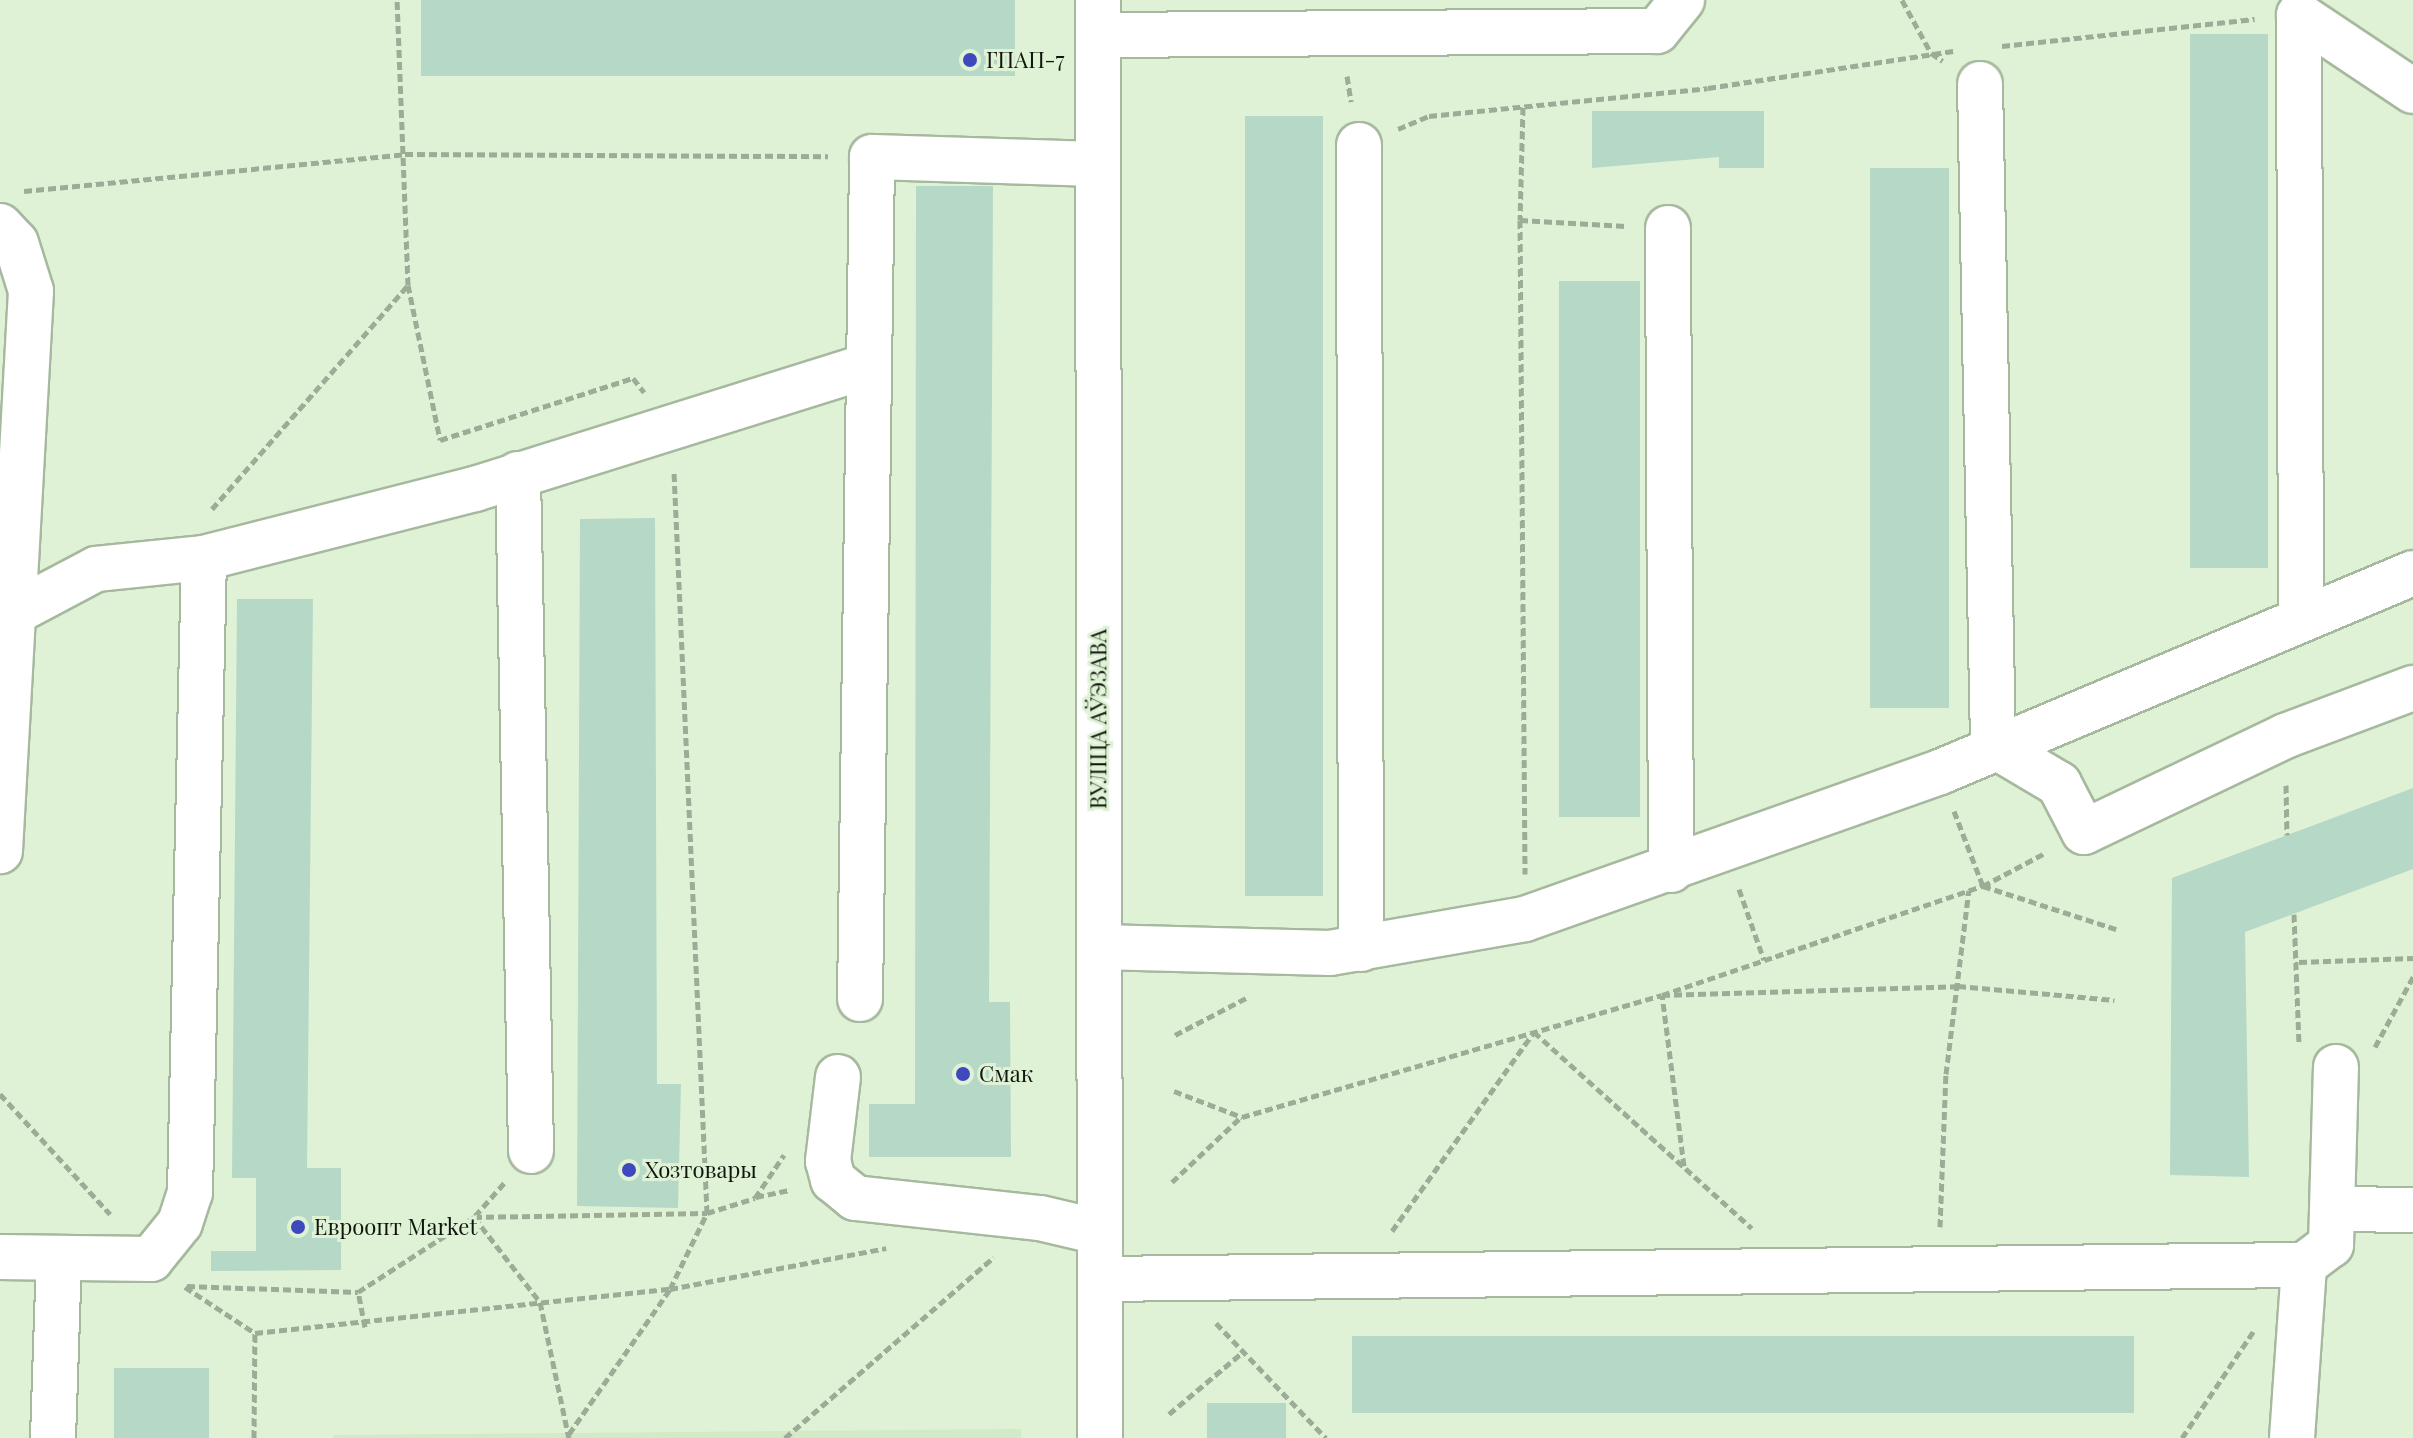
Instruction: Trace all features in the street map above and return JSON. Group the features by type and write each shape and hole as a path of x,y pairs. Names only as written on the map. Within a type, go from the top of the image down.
{"street":[{"path":"1098,18 1339,32 1657,31 1682,0"},
{"path":"2299,15 2413,91"},
{"path":"2299,15 2301,616"},
{"name":"ВУЛІЦА АЎЭЗАВА","path":"1098,18 1100,1438"},
{"path":"1978,60 1993,745"},
{"path":"1359,145 1361,949"},
{"path":"860,999 872,157 1098,164"},
{"path":"0,851 31,291 7,210"},
{"path":"1668,228 1671,870"},
{"path":"11,614 96,569 204,558 518,474 868,366"},
{"path":"518,474 531,1151"},
{"path":"0,1257 162,1273 190,1193 204,558"},
{"path":"1099,947 1361,949 1525,919 1727,853 1940,772 1993,745 2301,616 2413,573"},
{"path":"1993,745 2059,784 2084,832 2285,736 2413,688"},
{"path":"1101,1279 1170,1274 2304,1265 2331,1245 2336,1067"},
{"path":"838,1077 828,1161 840,1190 855,1198 1040,1218 1099,1232"},
{"path":"2334,1209 2413,1210"},
{"path":"53,1438 59,1261"},
{"path":"2292,1438 2304,1265"}],"path":[{"path":"397,0 408,285 440,440 633,378 672,428 707,1213 670,1289 569,1436"},
{"path":"1902,0 1931,53"},
{"path":"1339,32 1359,145 1429,116 1708,88 1931,53 1978,60 2299,15"},
{"path":"1931,53 1978,60"},
{"path":"1523,107 1520,220 1525,919"},
{"path":"7,210 405,154 872,157"},
{"path":"1520,220 1668,228"},
{"path":"204,558 212,510 408,285"},
{"path":"1940,772 1983,886"},
{"path":"1172,1182 1242,1117 1662,995 1983,886 2084,832"},
{"path":"1727,853 1764,960"},
{"path":"1983,886 2116,929"},
{"path":"1938,1268 1958,986 1969,890"},
{"path":"2299,962 2413,958"},
{"path":"1662,995 1958,986 2114,1000"},
{"path":"1662,995 1684,1167"},
{"path":"1534,1032 1798,1269"},
{"path":"1363,1272 1534,1032"},
{"path":"1174,1091 1242,1117"},
{"path":"0,1094 162,1273 255,1333 365,1327 540,1302 670,1289 901,1245"},
{"path":"162,1273 187,1287 358,1292 474,1217 707,1213 755,1198 788,1149"},
{"path":"474,1217 540,1302 569,1436"},
{"path":"785,1438 1040,1218"},
{"path":"1170,1274 1326,1438"},
{"path":"358,1292 365,1327"},
{"path":"2182,1438 2259,1323"},
{"path":"254,1438 255,1333"},
{"path":"1169,1414 1244,1351"}],"shaded area":[{"path":"1021,1429 1021,1438 333,1438 334,1435"}],"building":[{"path":"421,0 1015,0 1015,76 421,76"},
{"path":"2190,34 2268,34 2268,568 2190,568"},
{"path":"1592,111 1764,111 1764,168 1719,168 1719,157 1592,168"},
{"path":"1245,116 1323,116 1323,896 1245,896"},
{"path":"1870,168 1949,168 1949,708 1870,708"},
{"path":"916,186 993,186 989,1002 1010,1002 1011,1157 869,1157 869,1104 915,1104"},
{"path":"1559,281 1640,281 1640,817 1559,817"},
{"path":"655,518 657,1084 681,1084 678,1208 577,1206 580,519"},
{"path":"237,599 313,599 307,1168 341,1168 341,1270 211,1271 211,1251 256,1251 256,1178 232,1178"},
{"path":"2413,788 2413,869 2245,932 2249,1177 2170,1175 2172,878"},
{"path":"1352,1336 2134,1336 2134,1413 1352,1413"},
{"path":"114,1368 209,1368 209,1438 114,1438"},
{"path":"1207,1403 1286,1403 1286,1438 1207,1438"}],"place":[{"name":"ГПАП-7","path":"970,60"},
{"name":"Смак","path":"963,1074"},
{"name":"Хозтовары","path":"629,1170"},
{"name":"Евроопт Market","path":"298,1227"}]}
